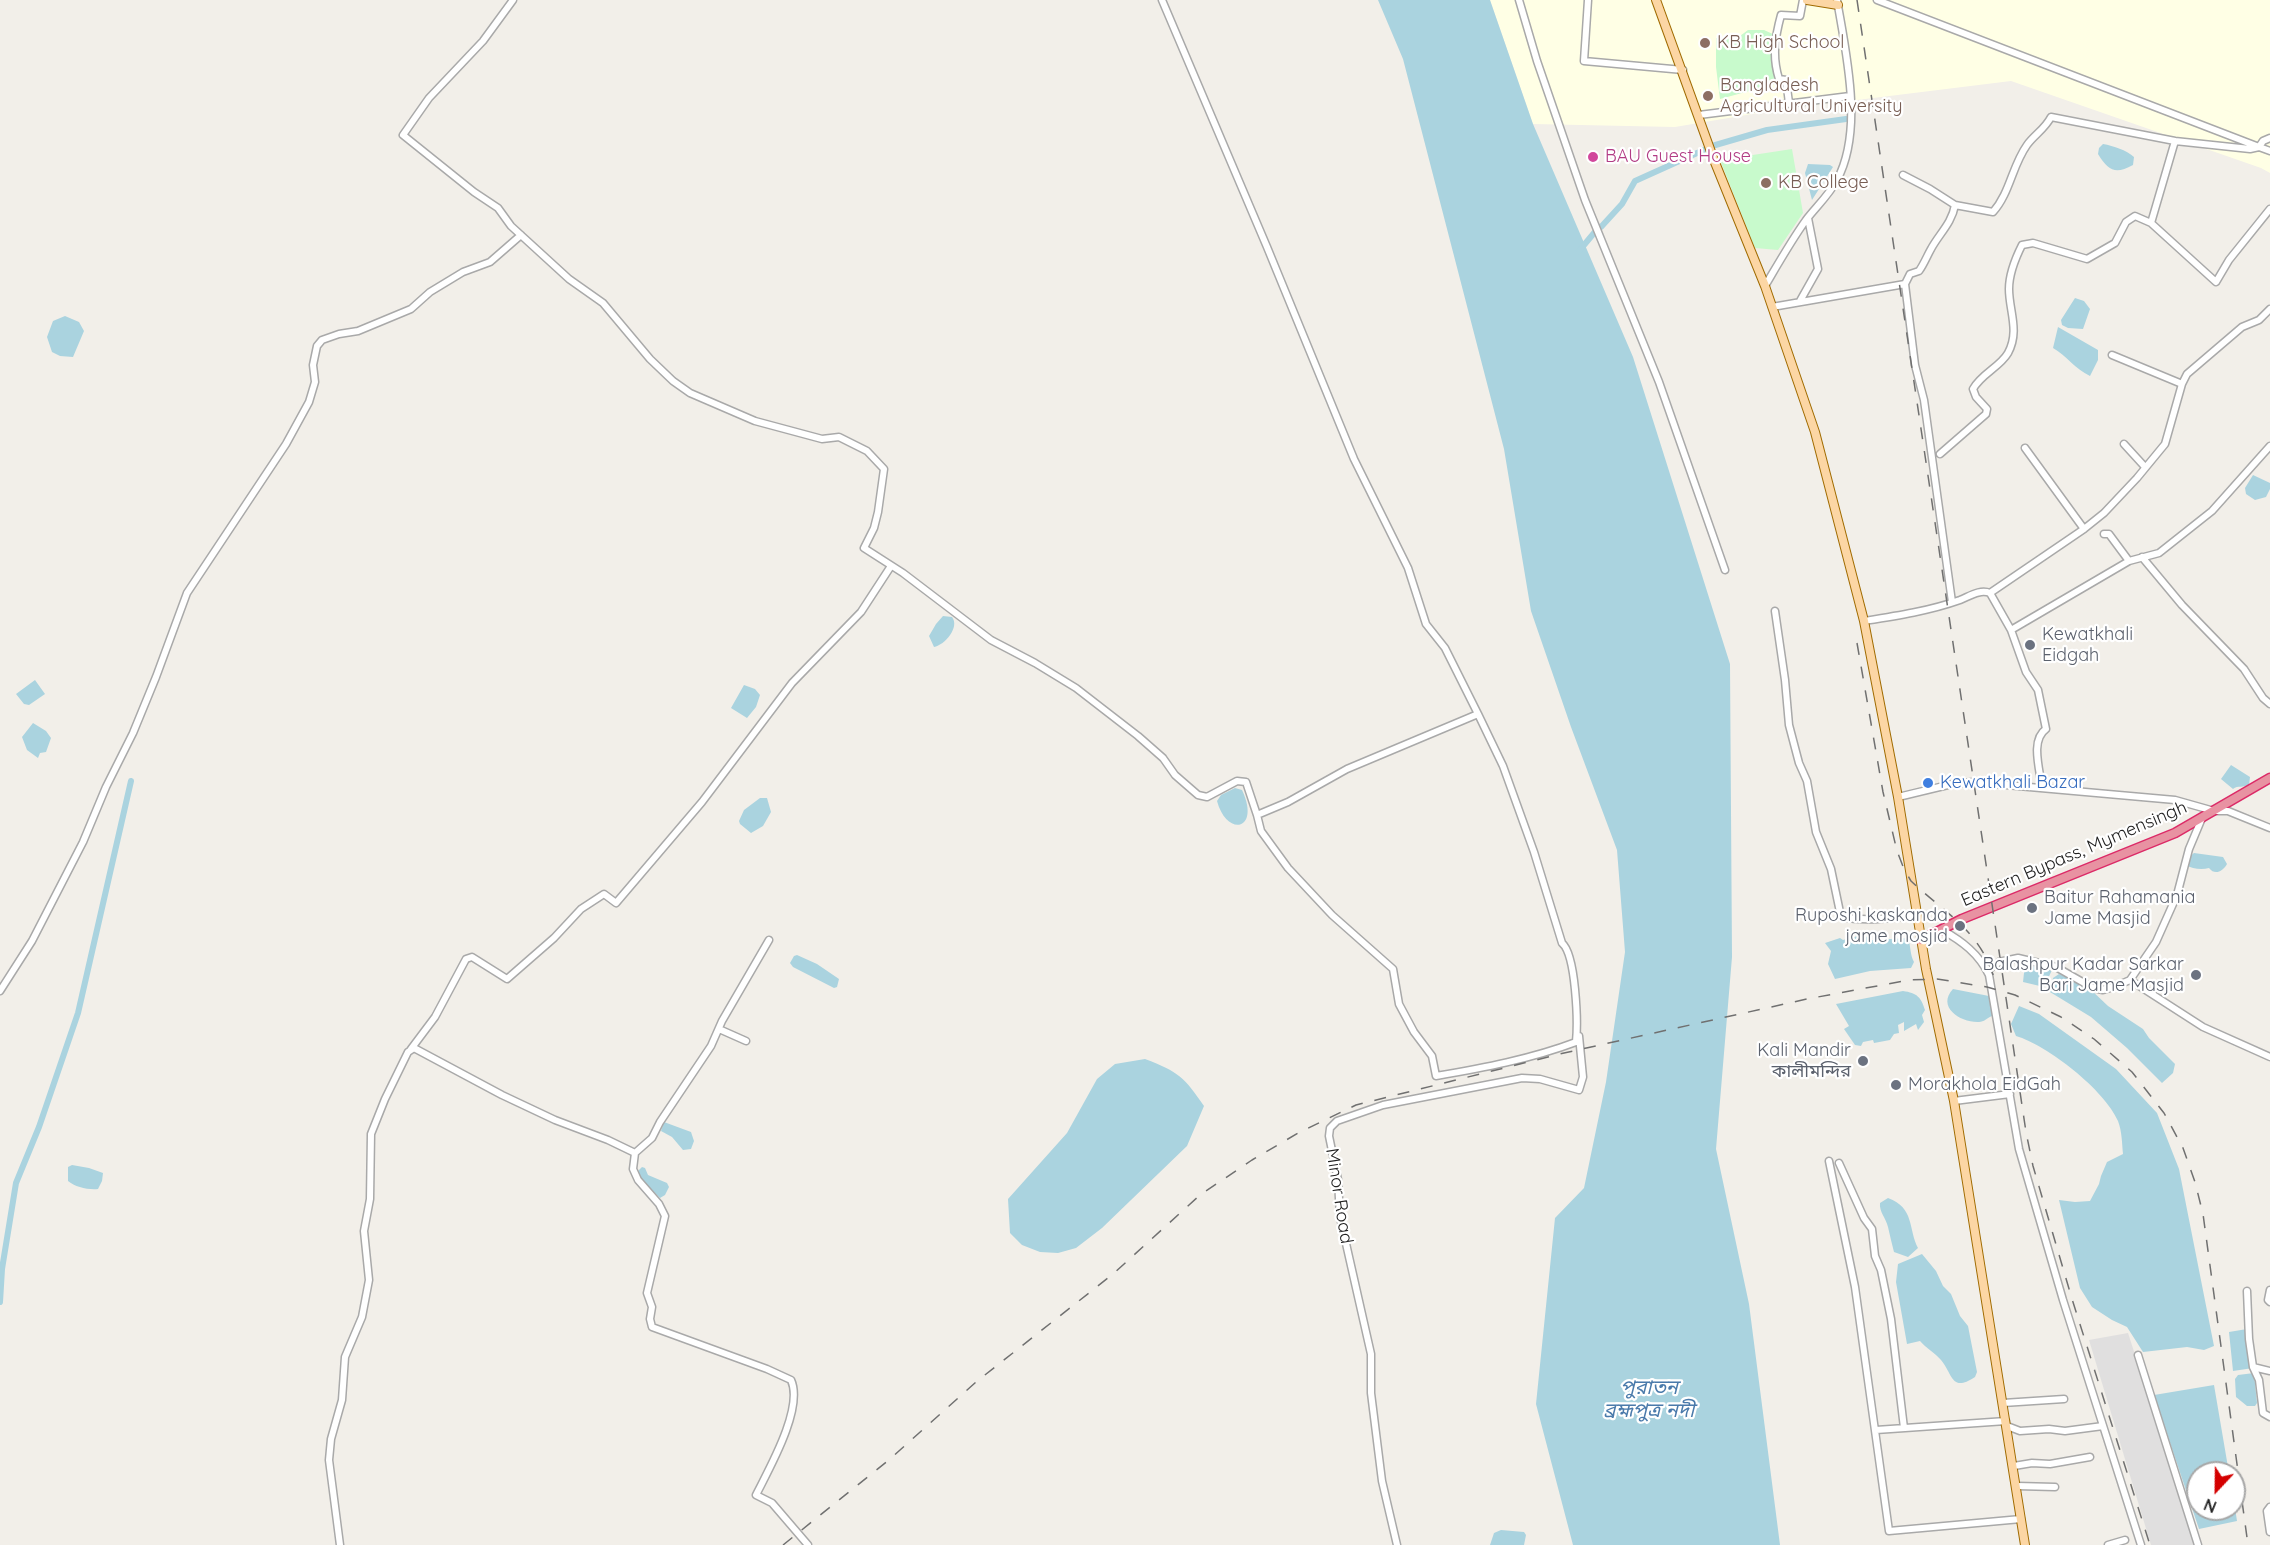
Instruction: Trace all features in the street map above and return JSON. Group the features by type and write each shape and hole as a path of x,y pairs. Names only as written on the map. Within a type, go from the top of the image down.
{"highway":[{"name":"Eastern Bypass, Mymensingh","path":"1921,940 1962,919 2175,833 2270,778"}],"main road":[{"path":"1656,0 1765,286 1815,432 1864,621 1898,797 1921,940 1954,1101 2025,1545"},
{"path":"1805,0 1837,3"}],"street":[{"path":"513,0 483,41 429,98 403,135 474,192 498,208 510,226 569,279 603,303 650,359 673,381 690,393 755,421 822,439 839,437 867,451 878,460 884,469 882,490 874,528 864,548 991,640 1076,688 1144,741 1163,758 1175,775 1202,797 1212,796 1237,781 1246,782 1262,831 1288,868 1332,915 1393,969 1399,1004 1414,1032 1432,1056 1436,1076 1478,1069 1576,1042 1578,1028 1575,987 1568,948 1562,943 1534,852 1503,766 1445,648 1426,624 1408,568 1354,459 1162,0"},
{"path":"1519,0 1585,200 1659,382 1725,570"},
{"path":"1588,0 1584,60 1683,70"},
{"path":"1789,103 1786,80 1780,80 1777,74 1774,57 1776,34 1781,15 1800,16 1805,0"},
{"path":"1877,0 2270,151"},
{"path":"1765,286 1789,245 1831,189 1841,171 1851,133 1850,96 1837,3"},
{"path":"1699,115 1850,96"},
{"path":"1903,175 1955,205 1993,212 2002,200 2027,145 2046,127 2051,117 2175,141 2250,148 2259,147 2263,141 2270,138"},
{"path":"2151,223 2175,141"},
{"path":"1952,602 1924,400 1915,365 1905,284 1910,274 1919,271 1922,267 1931,248 1954,213 1955,205"},
{"path":"1940,454 1986,414 1986,409 1976,397 1973,389 2008,353 2014,321 2009,282 2013,264 2022,245 2033,243 2087,259 2115,243 2126,222 2135,216 2151,223 2216,282 2229,260 2270,208"},
{"path":"1800,301 1818,269 1808,218"},
{"path":"0,991 32,941 83,842 106,787 133,733 187,593 286,444 309,402 315,382 313,365 317,346 322,340 358,331 411,309 430,292 463,272 490,262 521,235"},
{"path":"1772,307 1905,284"},
{"path":"1990,593 2104,513 2165,444 2182,384 2187,375 2242,327 2259,320 2270,309"},
{"path":"2112,355 2182,384"},
{"path":"2124,444 2145,467"},
{"path":"2011,630 2129,561 2159,553 2212,511 2270,446"},
{"path":"2025,448 2084,529"},
{"path":"2104,534 2109,534 2129,561"},
{"path":"2142,557 2182,605 2244,669 2263,698 2270,704"},
{"path":"340,1545 329,1460 331,1439 342,1400 345,1357 362,1317 369,1280 364,1231 370,1199 371,1134 385,1099 411,1049 435,1017 466,959 472,957 507,979 554,938 581,909 604,894 616,903 709,792 792,683 861,612 891,566"},
{"path":"1864,621 1894,617 1952,602 1983,591 1990,593 2011,630 2026,672 2038,690 2046,729 2040,733 2037,741 2042,788"},
{"path":"1775,611 1789,725 1798,763 1807,781 1816,832 1831,869 1836,900 1842,917 1858,920 1917,915"},
{"path":"1257,815 1288,802 1347,769 1478,714"},
{"path":"1898,797 1952,784 1973,782 2149,796 2175,800 2214,811 2228,811 2270,828"},
{"path":"1987,971 1999,962 2018,958 2056,967 2093,988 2103,990 2130,980 2156,942 2173,905 2189,849 2202,818"},
{"path":"1942,930 1968,947 1987,971 2022,1159 2141,1545"},
{"path":"769,940 711,1046 665,1118 660,1122 652,1138 635,1153 633,1169 638,1180 660,1204 665,1216 647,1293 652,1307 650,1319 652,1327 767,1369 791,1380 795,1388 792,1411 777,1453 756,1495 772,1503 808,1545"},
{"path":"2130,980 2203,1027 2270,1057"},
{"name":"Minor Road","path":"1397,1545 1382,1481 1371,1393 1371,1354 1340,1217 1338,1180 1329,1136 1330,1128 1338,1121 1383,1105 1522,1078 1540,1079 1579,1090 1583,1077 1578,1028"},
{"path":"719,1029 746,1041"},
{"path":"411,1049 420,1051 473,1081 555,1120 635,1153"},
{"path":"1954,1101 2010,1094"},
{"path":"1829,1161 1855,1287 1889,1531 2021,1519"},
{"path":"1839,1163 1864,1218 1872,1229 1875,1256 1881,1270 1891,1319 1904,1428"},
{"path":"2247,1290 2249,1339 2253,1367 2259,1380 2263,1413 2270,1417"},
{"path":"2270,1290 2268,1300 2270,1302"},
{"path":"2138,1355 2198,1545"},
{"path":"2253,1367 2270,1371"},
{"path":"2003,1403 2064,1399"},
{"path":"1876,1430 2007,1424 2020,1431 2049,1429 2065,1431 2103,1426"},
{"path":"2014,1466 2032,1463 2050,1464 2090,1457"},
{"path":"2017,1486 2055,1487"},
{"path":"2270,1507 2267,1511 2270,1532"},
{"path":"2108,1545 2126,1540"}],"shaded area":[{"name":"Bangladesh Agricultural University","path":"1490,0 2270,0 2270,173 2011,81 1776,110 1675,127 1533,124"},
{"path":"2128,1333 2186,1514 2186,1521 2188,1521 2196,1545 2151,1545 2089,1340"}],"green space":[{"path":"1748,30 1764,30 1775,35 1772,50 1775,84 1720,99 1716,67 1716,38 1736,39"},
{"path":"1792,149 1803,213 1778,250 1755,248 1720,160"}],"water":[{"name":"পুরাতন ব্রহ্মপুত্র নদী","path":"1378,0 1490,0 1533,124 1633,357 1730,664 1732,957 1716,1149 1749,1304 1780,1545 1573,1545 1536,1404 1555,1218 1584,1188 1606,1082 1625,952 1617,850 1531,611 1504,449 1403,59"},
{"path":"2103,144 2120,149 2134,157 2133,165 2122,170 2109,168 2098,154"},
{"path":"1808,164 1833,167 1812,200 1805,173"},
{"path":"2075,298 2084,301 2090,309 2083,329 2068,328 2062,325 2061,320"},
{"path":"65,316 79,322 84,331 73,357 60,356 52,352 47,337 53,321"},
{"path":"2058,327 2098,350 2098,360 2090,376 2053,348"},
{"path":"2253,475 2270,483 2266,497 2255,500 2246,494 2245,488"},
{"path":"943,616 952,617 953,630 943,643 934,647 929,636"},
{"path":"35,680 45,694 29,705 24,704 16,694"},
{"path":"744,685 755,689 760,695 756,707 747,718 731,708"},
{"path":"33,723 46,731 51,738 46,752 40,753 38,758 27,750 22,737"},
{"path":"2231,765 2250,777 2249,785 2233,789 2221,779"},
{"path":"1235,788 1242,790 1247,803 1248,814 1245,821 1240,824 1228,821 1217,801 1221,795"},
{"path":"760,798 767,798 771,812 763,826 751,833 739,821 744,810"},
{"path":"2194,853 2223,857 2227,864 2216,872 2209,868 2200,869 2186,865 2189,857"},
{"path":"1858,936 1872,940 1908,938 1914,962 1911,968 1870,971 1835,979 1828,964 1831,951 1825,943"},
{"path":"797,955 817,964 839,979 837,987 834,988 793,967 790,963"},
{"path":"2025,964 2052,970 2044,987 2023,982"},
{"path":"2059,974 2088,987 2108,1006 2143,1029 2175,1064 2173,1073 2162,1083 2127,1048 2091,1017 2050,992 2053,978"},
{"path":"1953,989 1989,996 1992,1016 1979,1022 1958,1017 1949,1008 1947,1002"},
{"path":"1903,991 1915,994 1925,1010 1922,1015 1924,1022 1918,1030 1916,1024 1904,1031 1904,1022 1898,1025 1899,1033 1894,1034 1890,1040 1874,1043 1873,1040 1863,1042 1861,1046 1855,1045 1844,1029 1849,1026 1836,1004"},
{"path":"2019,1006 2039,1014 2116,1069 2157,1113 2179,1169 2214,1346 2204,1350 2187,1347 2143,1352 2127,1327 2092,1307 2080,1288 2059,1200 2090,1201 2107,1162 2123,1154 2120,1129 2118,1121 2101,1096 2074,1070 2043,1049 2016,1036 2011,1024"},
{"path":"1145,1059 1180,1076 1204,1106 1187,1146 1102,1228 1076,1248 1058,1253 1040,1252 1022,1245 1010,1233 1008,1199 1067,1133 1097,1079 1115,1064"},
{"path":"664,1122 691,1132 694,1141 691,1149 683,1150 672,1137 661,1131"},
{"path":"72,1165 103,1173 98,1189 82,1188 68,1181 68,1167"},
{"path":"642,1167 648,1175 667,1183 669,1187 665,1195 660,1198 642,1180 638,1171"},
{"path":"1888,1198 1897,1202 1907,1213 1918,1248 1908,1257 1894,1252 1880,1206 1880,1203"},
{"path":"1922,1254 1951,1294 1960,1316 1968,1326 1977,1372 1975,1377 1961,1383 1954,1380 1941,1360 1920,1341 1907,1344 1896,1282 1898,1264"},
{"path":"2247,1329 2253,1368 2233,1371 2229,1332"},
{"path":"2254,1373 2257,1403 2255,1406 2247,1406 2236,1397 2235,1379 2238,1375"},
{"path":"2214,1385 2227,1461 2186,1461 2186,1490 2154,1395"},
{"path":"2196,1521 2237,1521 2199,1529"},
{"path":"1501,1530 1524,1532 1526,1535 1524,1545 1490,1545 1494,1533"}],"waterway":[{"path":"1712,146 1767,130 1846,119"},
{"path":"1601,227 1622,204 1635,181 1706,149"},
{"path":"1579,251 1594,233"},
{"path":"0,1302 2,1269 16,1183 39,1127 78,1013 131,781"}],"railway":[{"path":"1857,0 2026,1132 2033,1166 2072,1299 2150,1545"},
{"path":"1857,643 1883,792 1897,851 1904,869 1911,881 1972,936 1989,964 1995,981"},
{"path":"783,1545 890,1459 976,1382 1113,1274 1200,1195 1252,1160 1300,1132 1356,1105 1564,1053 1807,999 1909,980 1937,979 1987,987 2015,995 2061,1017 2094,1039 2132,1072 2164,1113 2183,1148 2203,1214 2248,1545"}],"place":[{"name":"KB High School","path":"1705,43"},
{"name":"Bangladesh Agricultural University","path":"1708,96"},
{"name":"BAU Guest House","path":"1593,157"},
{"name":"KB College","path":"1766,183"},
{"name":"Kewatkhali Eidgah","path":"2030,645"},
{"name":"Kewatkhali Bazar","path":"1928,783"},
{"name":"Baitur Rahamania Jame Masjid","path":"2032,908"},
{"name":"Ruposhi kaskanda jame mosjid","path":"1960,926"},
{"name":"Balashpur Kadar Sarkar Bari Jame Masjid","path":"2196,975"},
{"name":"Kali Mandir কালীমন্দির","path":"1863,1061"},
{"name":"Morakhola EidGah","path":"1896,1085"}]}
